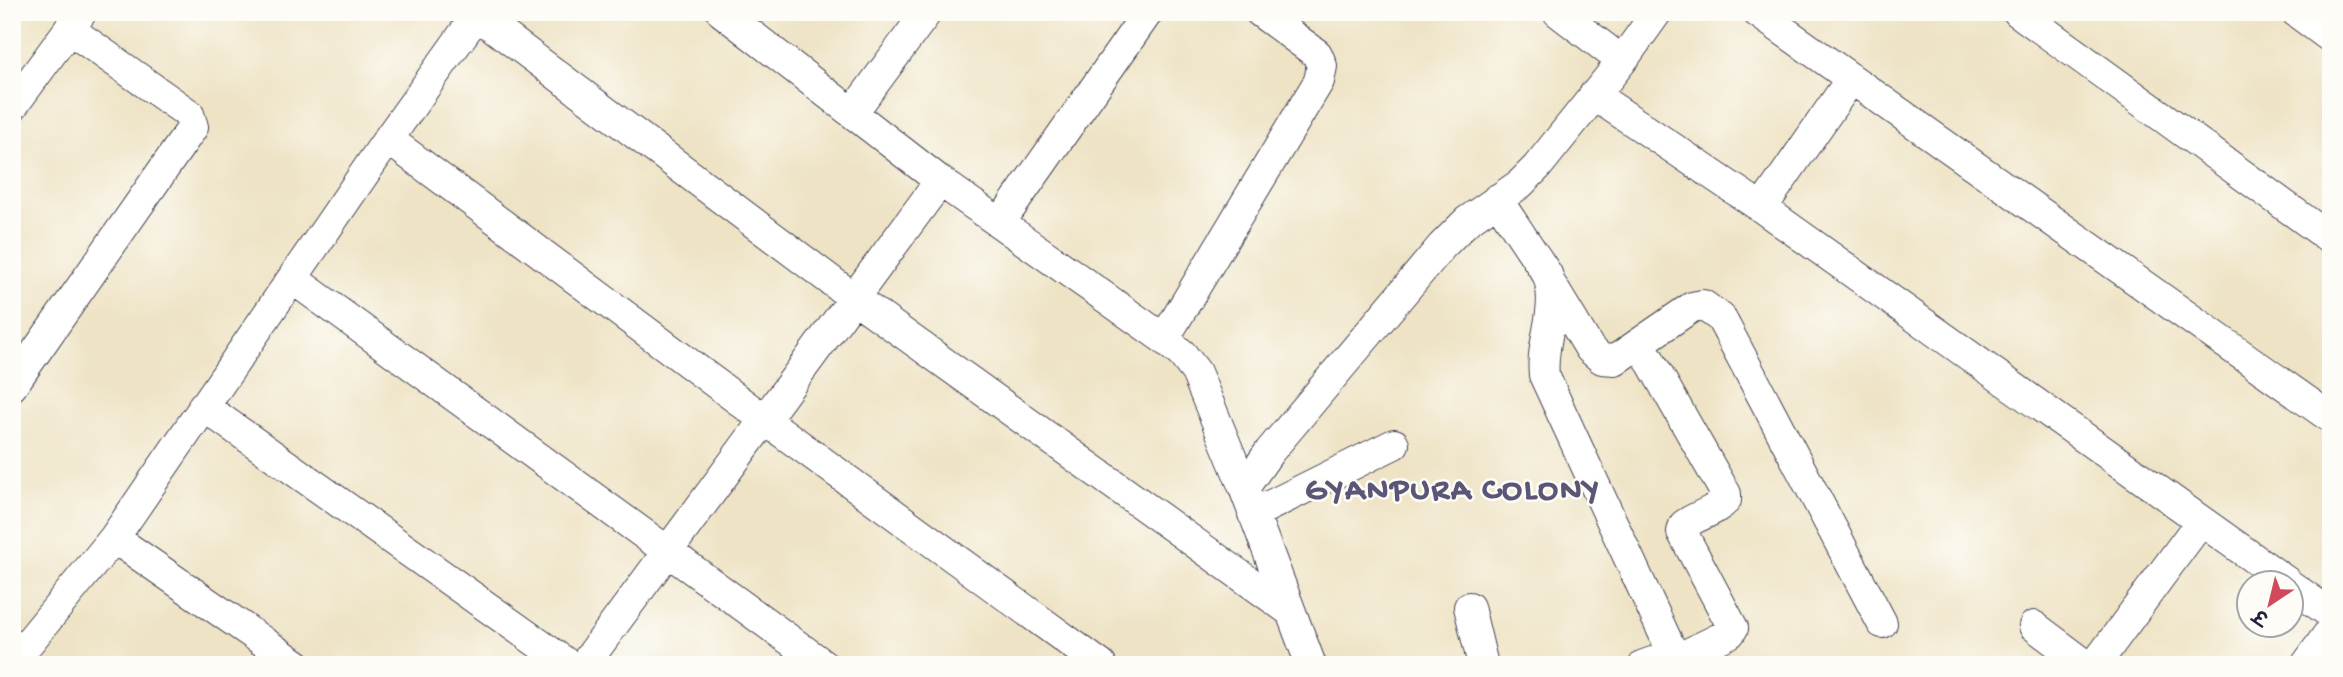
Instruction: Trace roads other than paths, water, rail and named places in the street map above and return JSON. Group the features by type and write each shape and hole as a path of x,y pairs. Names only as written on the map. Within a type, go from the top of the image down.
{"street":[{"path":"722,12 940,181 1182,354 1196,372 1249,501 1311,665"},
{"path":"853,113 927,12"},
{"path":"1000,223 1148,12"},
{"path":"1164,339 1320,81 1322,65 1317,54 1260,12"},
{"path":"1558,12 1622,61"},
{"path":"1249,501 1270,451 1442,246 1467,221 1520,184 1537,167 1622,61 1657,12"},
{"path":"1757,12 2331,418"},
{"path":"2018,12 2331,239"},
{"path":"2297,12 2331,38"},
{"path":"19,658 114,538 388,139 478,14 854,298 1290,611"},
{"path":"12,107 75,20 189,114 194,127 12,386"},
{"path":"1762,208 1851,79"},
{"path":"1594,95 1762,208 2267,568"},
{"path":"388,139 765,420 1101,665"},
{"path":"584,665 940,181"},
{"path":"1497,199 1546,274 1590,349 1602,359 1615,360 1692,307 1703,305 1721,318 1882,623"},
{"path":"293,279 824,665"},
{"path":"1552,286 1553,304 1542,361 1544,375 1675,654"},
{"path":"1640,343 1726,494 1722,505 1691,519 1684,525 1682,532 1733,628 1730,633 1689,654 1675,654 1644,665"},
{"path":"203,406 569,665"},
{"path":"1249,501 1394,444"},
{"path":"2095,665 2201,521"},
{"path":"114,538 296,665"},
{"path":"2304,595 2331,614"},
{"path":"1469,607 1483,665"},
{"path":"2034,626 2086,665"},
{"path":"2306,665 2331,630"}],"district":[{"name":"GYANPURA COLONY","path":"1453,492"}]}
